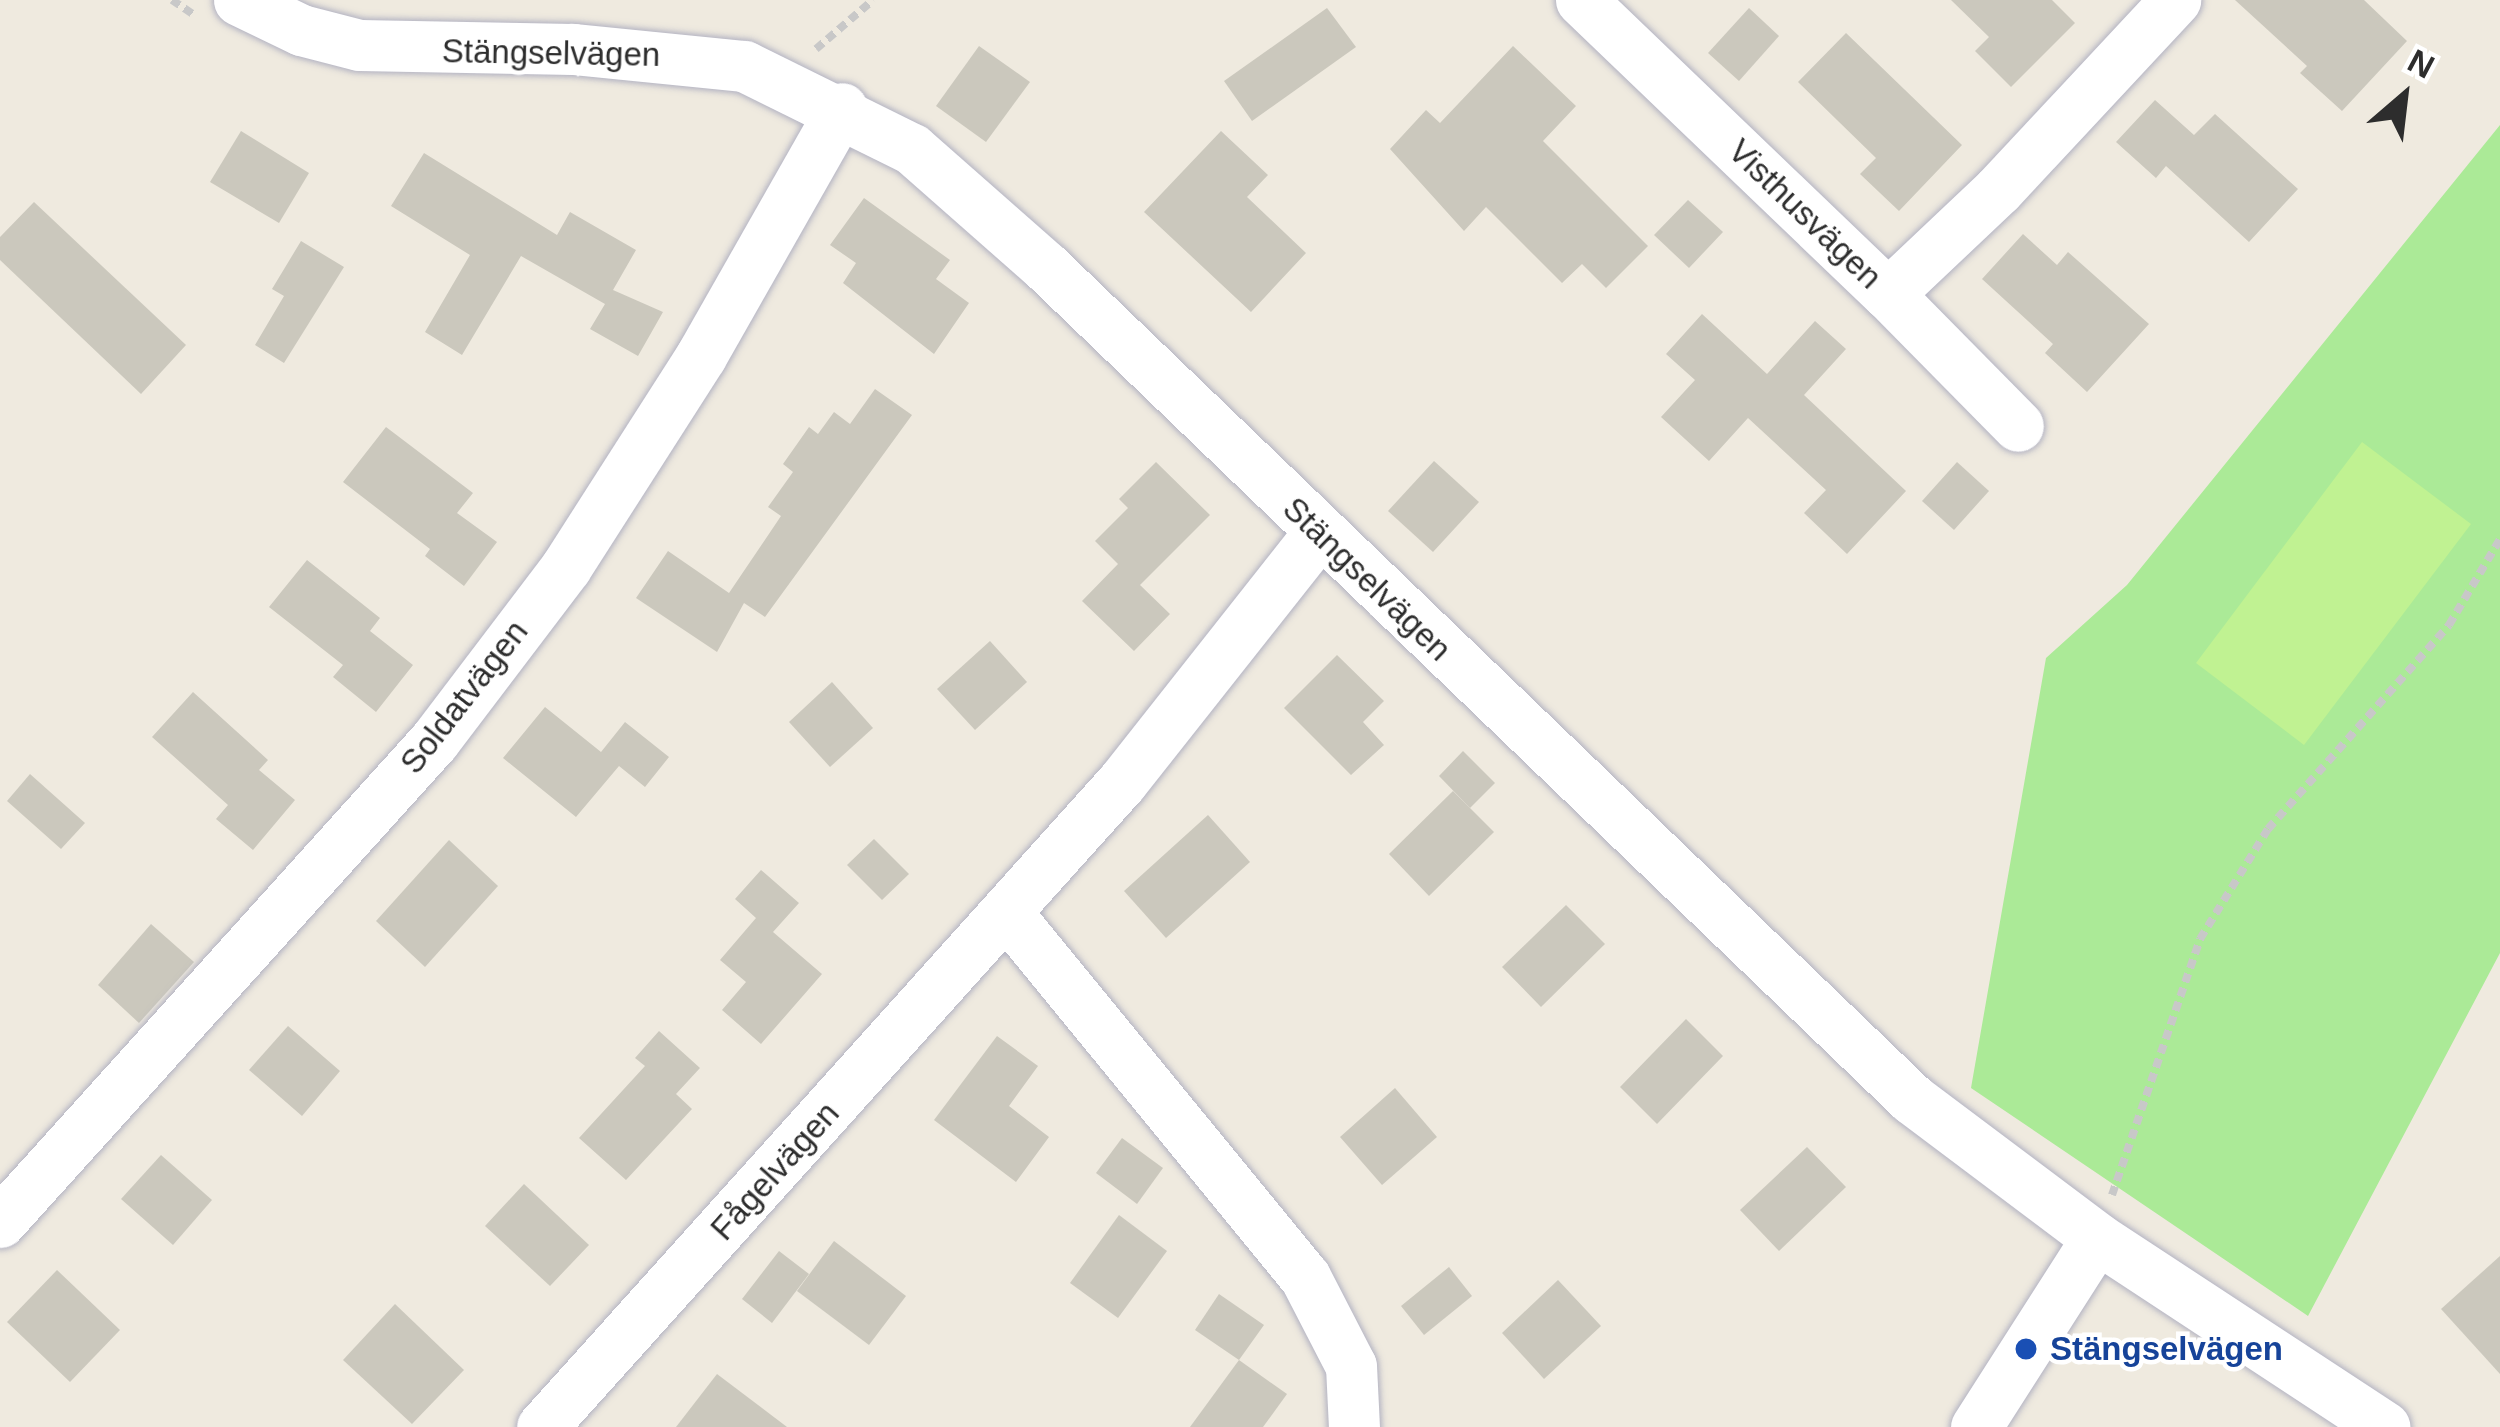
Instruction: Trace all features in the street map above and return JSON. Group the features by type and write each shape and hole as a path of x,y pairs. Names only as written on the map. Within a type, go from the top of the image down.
{"street":[{"name":"Stängselvägen","path":"239,0 359,45 696,56 761,72 842,108 955,182 1912,1099 2097,1238 2386,1427"},
{"name":"Visthusvägen","path":"1581,0 1888,294 1998,190 2176,0"},
{"name":"Soldatvägen","path":"0,1222 389,792 566,567 701,356 842,108"},
{"path":"1888,294 2018,426"},
{"name":"Fågelvägen","path":"542,1427 1122,782 1319,533"},
{"path":"1006,912 1305,1276 1351,1366 1354,1427"},
{"path":"1976,1427 2097,1238"}],"path":[{"path":"2097,1238 2200,939 2268,829 2449,626 2500,539"}],"green space":[{"path":"2500,125 2500,953 2308,1316 1971,1088 2046,658 2127,585"},
{"path":"2362,442 2471,524 2304,745 2196,663"}],"building":[{"path":"1951,0 2052,0 2075,23 2011,87 1975,51 1989,37"},
{"path":"2235,0 2364,0 2407,41 2342,111 2300,73 2307,66"},
{"path":"1327,8 1356,47 1252,121 1224,81"},
{"path":"1749,8 1779,36 1739,81 1708,53"},
{"path":"1846,33 1962,145 1899,211 1860,174 1876,158 1798,82"},
{"path":"979,46 1030,82 986,142 936,106"},
{"path":"1513,46 1576,106 1543,141 1648,246 1606,288 1582,264 1562,283 1486,207 1464,231 1390,149 1426,110 1440,123"},
{"path":"2155,100 2194,135 2215,114 2298,189 2249,242 2166,166 2156,178 2116,142"},
{"path":"241,131 309,173 279,223 210,182"},
{"path":"1221,131 1268,175 1247,197 1306,253 1251,312 1144,212"},
{"path":"424,153 557,235 570,212 636,250 613,290 663,312 638,356 590,329 605,304 521,256 462,355 425,332 470,255 391,206"},
{"path":"864,198 950,260 936,279 969,303 934,354 843,283 856,263 830,245"},
{"path":"1688,200 1723,232 1689,268 1654,235"},
{"path":"34,202 186,345 141,394 0,260 0,237"},
{"path":"2023,234 2057,265 2068,252 2149,324 2087,392 2045,353 2053,344 1982,279"},
{"path":"301,241 344,267 284,363 255,345 284,296 272,289"},
{"path":"1702,314 1767,374 1815,321 1846,349 1804,395 1906,491 1847,554 1804,513 1826,490 1748,418 1709,461 1661,417 1695,380 1666,354"},
{"path":"875,389 912,415 765,617 744,603 717,652 636,598 668,551 729,593 781,516 768,507 793,472 783,464 809,427 818,434 834,412 850,424"},
{"path":"386,427 473,493 457,513 497,542 464,586 425,556 430,549 343,482"},
{"path":"1434,461 1479,502 1433,552 1388,511"},
{"path":"1156,462 1210,515 1140,585 1170,614 1134,651 1082,601 1118,564 1095,541 1128,508 1119,499"},
{"path":"1957,462 1989,491 1954,530 1922,501"},
{"path":"307,560 380,618 370,631 413,665 376,712 333,677 343,665 269,607"},
{"path":"990,641 1027,682 975,730 937,689"},
{"path":"1337,655 1384,701 1363,722 1384,745 1351,775 1284,708"},
{"path":"832,682 873,728 830,767 789,722"},
{"path":"193,692 268,760 259,770 295,800 253,850 216,819 228,805 152,737"},
{"path":"545,707 601,752 625,722 669,757 645,787 619,766 576,817 503,758"},
{"path":"1463,751 1495,783 1470,808 1439,776"},
{"path":"30,774 85,823 61,849 7,801"},
{"path":"1453,791 1494,832 1429,896 1389,854"},
{"path":"1208,815 1250,862 1166,938 1124,891"},
{"path":"874,839 909,874 882,900 847,865"},
{"path":"449,840 498,886 425,967 376,921"},
{"path":"761,870 799,903 773,932 822,974 761,1044 722,1010 746,982 720,960 756,918 735,899"},
{"path":"1566,905 1605,944 1541,1007 1502,967"},
{"path":"151,924 194,962 139,1023 98,985"},
{"path":"1686,1019 1723,1056 1657,1124 1620,1087"},
{"path":"288,1026 340,1071 302,1116 249,1070"},
{"path":"659,1031 700,1068 676,1094 692,1109 626,1180 579,1138 645,1066 635,1058"},
{"path":"997,1036 1038,1066 1009,1106 1049,1137 1016,1182 934,1120"},
{"path":"1395,1088 1437,1137 1382,1185 1340,1137"},
{"path":"1122,1138 1163,1168 1137,1204 1096,1173"},
{"path":"1807,1147 1846,1187 1779,1251 1740,1210"},
{"path":"161,1155 212,1200 173,1245 121,1199"},
{"path":"524,1184 589,1245 550,1286 485,1226"},
{"path":"1119,1215 1167,1251 1118,1318 1070,1283"},
{"path":"834,1241 906,1296 869,1345 797,1291"},
{"path":"779,1251 809,1274 772,1323 742,1299"},
{"path":"2500,1256 2500,1374 2441,1309"},
{"path":"1449,1267 1472,1296 1424,1335 1401,1306"},
{"path":"57,1270 120,1330 70,1382 7,1322"},
{"path":"1558,1280 1601,1326 1544,1379 1502,1333"},
{"path":"1219,1294 1264,1325 1239,1360 1195,1330"},
{"path":"395,1304 464,1370 412,1424 343,1360"},
{"path":"1239,1360 1287,1394 1263,1427 1190,1427"},
{"path":"717,1374 787,1427 676,1427"}],"place":[{"name":"Stängselvägen","path":"2026,1349"}]}
